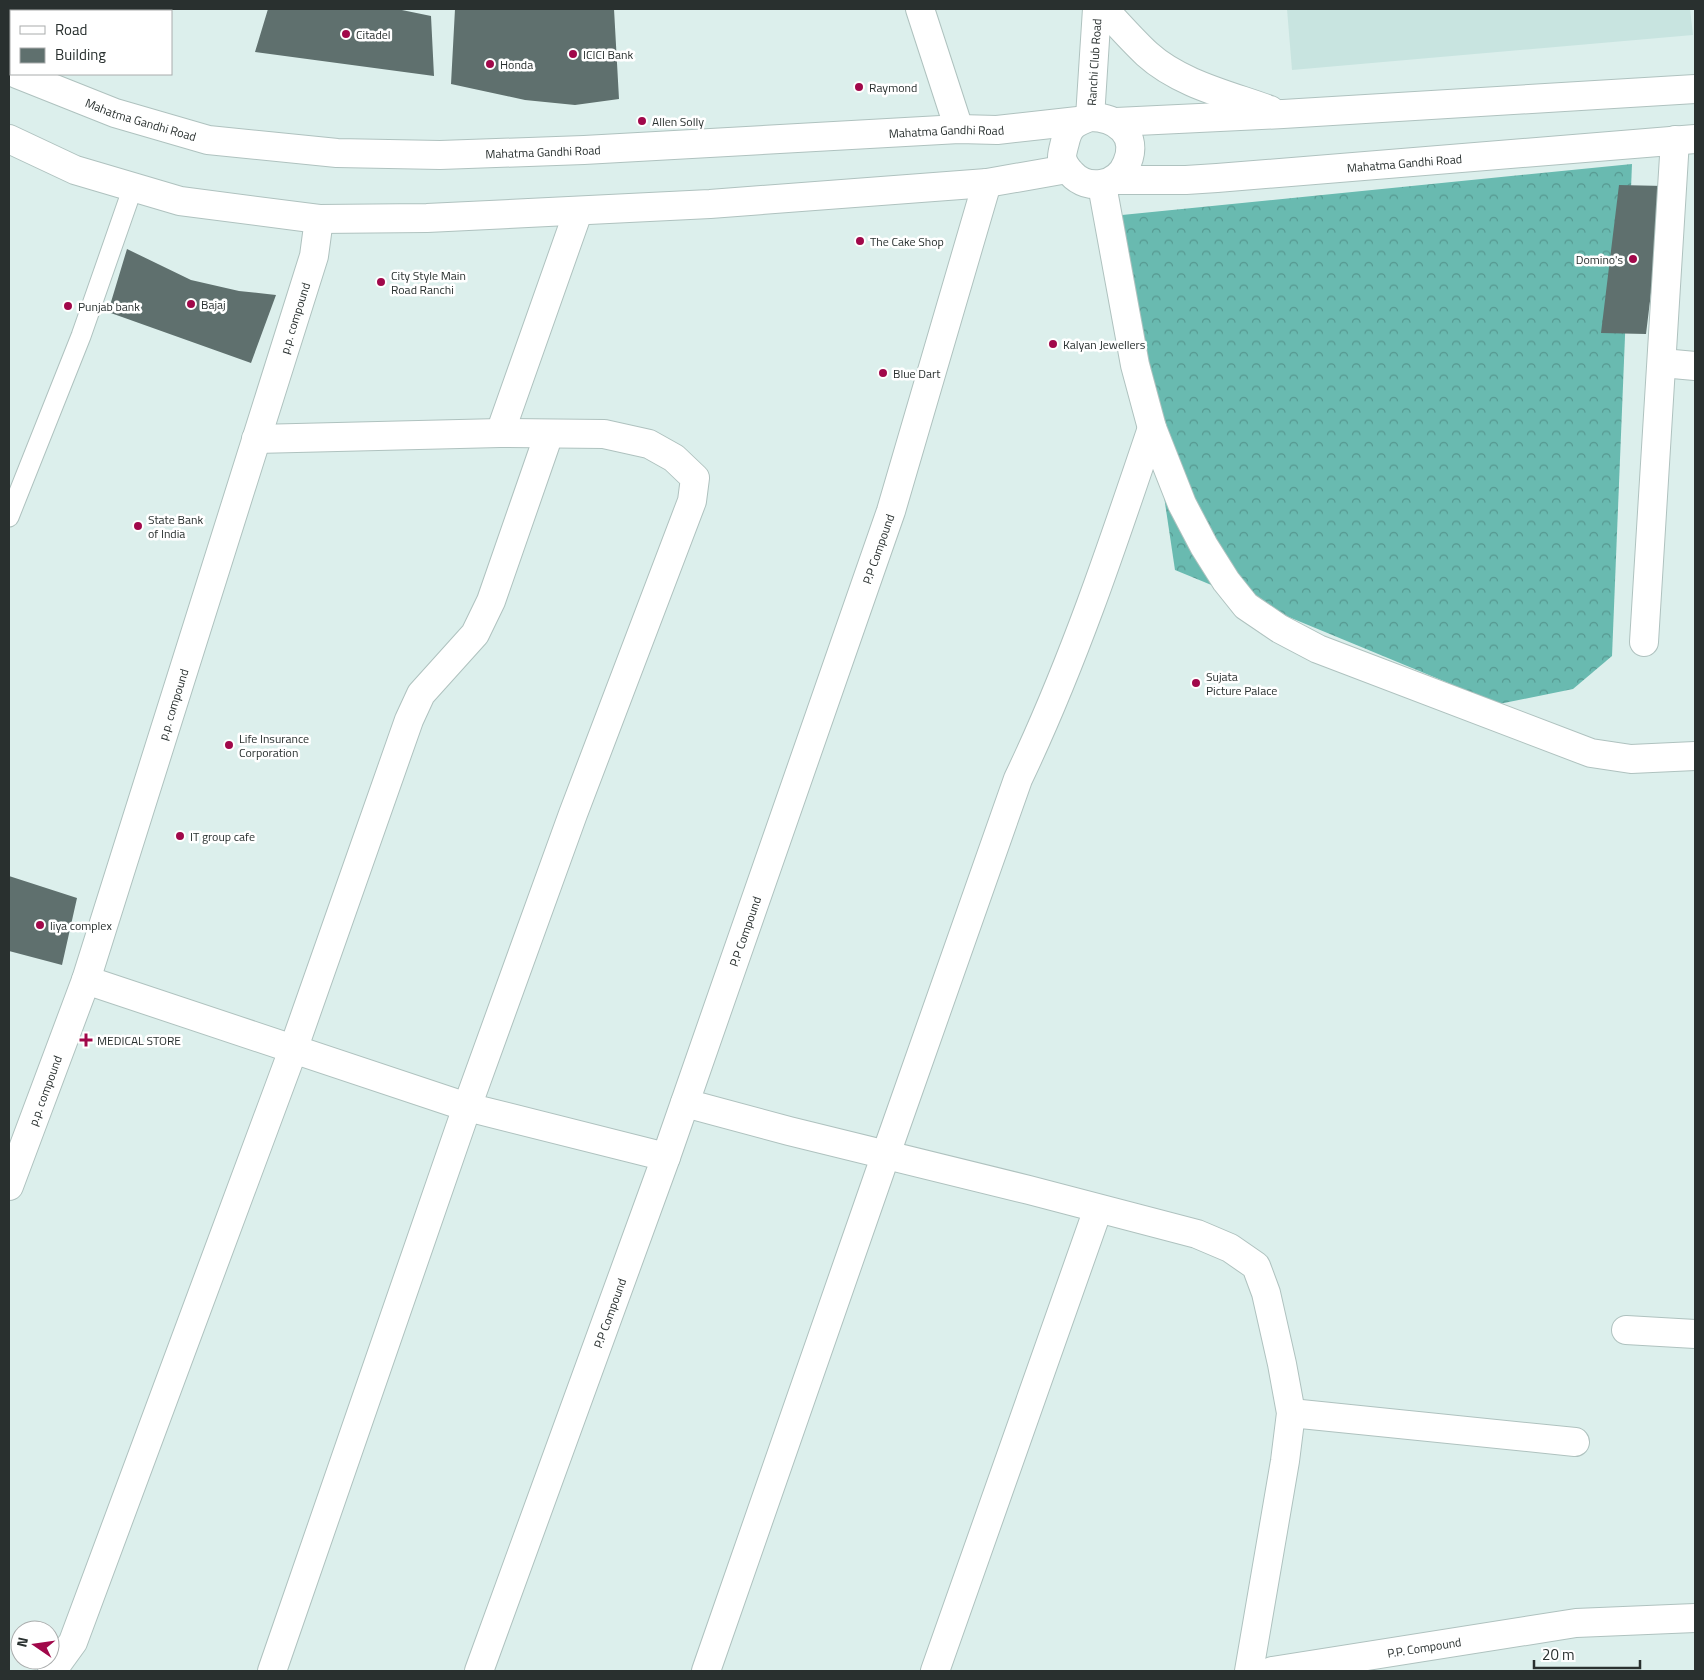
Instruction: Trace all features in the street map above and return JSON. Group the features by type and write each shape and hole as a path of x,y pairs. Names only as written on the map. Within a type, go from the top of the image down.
{"street":[{"path":"920,9 959,129"},
{"name":"Ranchi Club Road","path":"1095,120 1097,9"},
{"path":"1104,9 1147,54 1165,67 1186,79 1283,114"},
{"name":"Mahatma Gandhi Road","path":"20,75 115,112 208,140 337,153 440,155 584,150 959,129 997,130 1095,120 1283,114 1695,89"},
{"path":"1095,120 1125,132 1132,144 1130,158 1124,170 1108,182 1088,184 1076,179 1067,169 1062,156 1068,131 1095,120"},
{"path":"9,139 75,170 180,201 319,219 427,218 578,212 787,199 987,183 1067,169"},
{"path":"1644,642 1662,363 1685,139"},
{"name":"Mahatma Gandhi Road","path":"1108,182 1217,178 1685,139"},
{"path":"1108,182 1135,365 1152,428 1182,504 1204,546 1226,581 1246,606 1280,629 1318,649 1591,753 1631,759 1695,756"},
{"name":"P.P Compound","path":"479,1671 666,1157 891,511 987,183"},
{"path":"500,433 578,212"},
{"name":"p.p. compound","path":"9,1186 86,980 314,256 319,219"},
{"path":"1662,363 1695,366"},
{"path":"706,1671 1018,779 1039,736 1088,611 1152,428"},
{"path":"256,439 500,433 604,434 649,444 674,458 695,478 692,501 573,814 467,1107 272,1671"},
{"path":"52,1671 73,1642 293,1050 409,720 421,694 475,634 487,610 508,556 549,434"},
{"path":"86,980 467,1107 666,1157"},
{"path":"685,1103 1197,1234 1230,1248 1256,1266 1266,1293 1291,1413 1285,1461 1249,1671"},
{"path":"935,1671 1098,1209"},
{"path":"1626,1330 1695,1334"},
{"path":"1291,1413 1575,1442"},
{"name":"P.P. Compound","path":"1272,1671 1576,1623 1695,1618"}],"lane":[{"path":"9,517 81,336 133,187"}],"shaded area":[{"path":"1287,9 1690,9 1693,35 1292,70"}],"green space":[{"path":"1632,164 1612,656 1573,689 1499,704 1175,570 1122,215"}],"building":[{"name":"Citadel","path":"268,9 397,9 431,16 434,76 255,52"},
{"path":"455,9 614,9 619,99 575,105 525,100 451,84"},
{"name":"Domino's","path":"1619,185 1664,186 1646,334 1601,333"},
{"name":"Bajaj","path":"127,249 191,280 239,291 276,295 251,363 108,312"},
{"name":"liya complex","path":"9,876 77,898 62,965 9,951"}],"place":[{"name":"Citadel","path":"346,34"},
{"name":"ICICI Bank","path":"573,54"},
{"name":"Honda","path":"490,64"},
{"name":"Raymond","path":"859,87"},
{"name":"Allen Solly","path":"642,121"},
{"name":"The Cake Shop","path":"860,241"},
{"name":"Domino's","path":"1633,259"},
{"name":"City Style Main Road Ranchi","path":"381,282"},
{"name":"Bajaj","path":"191,304"},
{"name":"Punjab bank","path":"68,306"},
{"name":"Kalyan Jewellers","path":"1053,344"},
{"name":"Blue Dart","path":"883,373"},
{"name":"State Bank of India","path":"138,526"},
{"name":"Sujata Picture Palace","path":"1196,683"},
{"name":"Life Insurance Corporation","path":"229,745"},
{"name":"IT group cafe","path":"180,836"},
{"name":"liya complex","path":"40,925"},
{"name":"MEDICAL STORE","path":"86,1040"}]}
